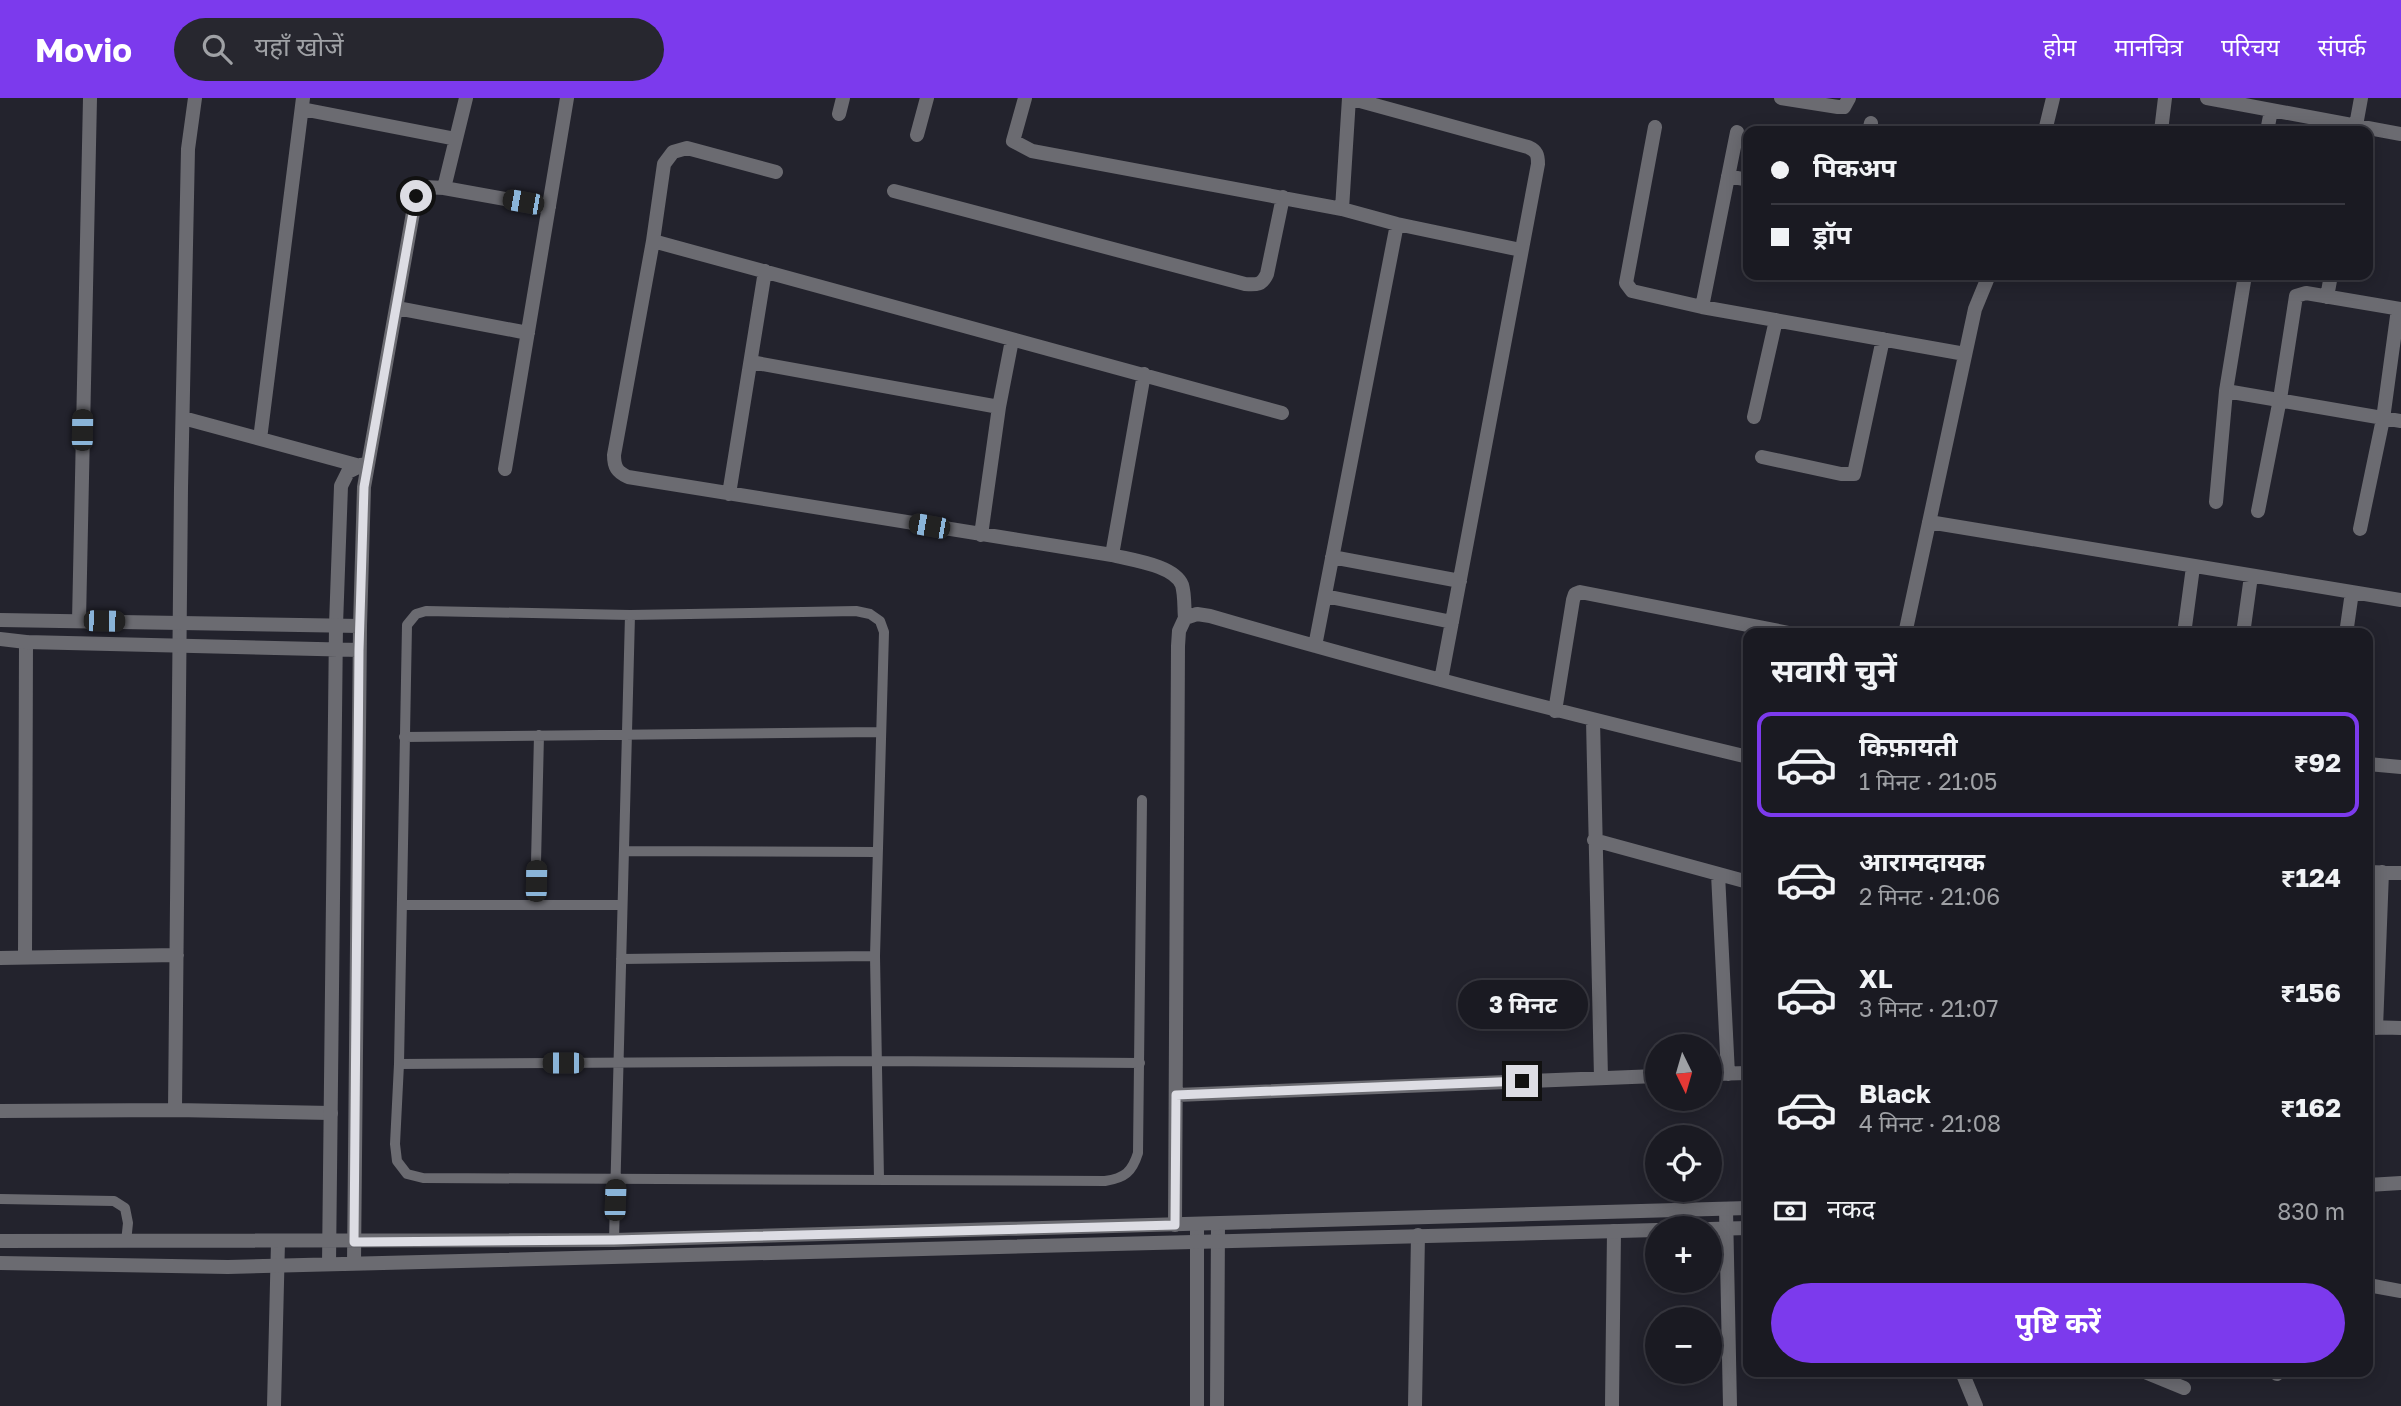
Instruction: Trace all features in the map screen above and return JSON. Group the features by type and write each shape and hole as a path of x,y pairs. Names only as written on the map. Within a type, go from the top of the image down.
{"street":[{"path":"79,621 90,98"},
{"path":"175,1110 188,149 195,98"},
{"path":"444,188 466,98"},
{"path":"505,469 567,98"},
{"path":"839,114 843,98"},
{"path":"917,135 926,98"},
{"path":"1025,98 1013,141 1032,151 1283,197 1521,250"},
{"path":"1342,209 1349,98 1535,150 1538,156 1441,680"},
{"path":"1782,98 1844,107 1849,98"},
{"path":"2046,126 2053,98"},
{"path":"2162,126 2165,98"},
{"path":"2207,98 2343,126"},
{"path":"2356,126 2361,98"},
{"path":"260,439 303,104 456,139"},
{"path":"2268,126 2271,110"},
{"path":"1655,127 1626,283 1632,291 1702,307 1965,354"},
{"path":"2373,131 2401,134"},
{"path":"1702,307 1737,132"},
{"path":"776,172 687,148 673,152 664,164 614,465 618,472 628,477 1112,555 1160,568 1178,577 1182,586 1185,618 1178,646 1175,1225"},
{"path":"1728,176 1743,179"},
{"path":"354,1263 359,650 365,464 397,308 416,196 424,187 444,188 550,207"},
{"path":"894,191 1257,285 1264,281 1267,274 1283,197"},
{"path":"1315,646 1397,224"},
{"path":"653,241 1282,413"},
{"path":"729,494 765,271"},
{"path":"1906,628 1975,309 1987,280"},
{"path":"2216,502 2226,391 2244,280"},
{"path":"2327,297 2330,280"},
{"path":"2258,511 2280,399 2296,296 2300,293 2400,309 2383,419 2360,530"},
{"path":"397,308 528,333"},
{"path":"1754,417 1776,320"},
{"path":"1762,457 1841,474 1854,474 1883,339"},
{"path":"981,535 999,407 1012,340"},
{"path":"751,362 999,407"},
{"path":"1112,555 1144,374"},
{"path":"2226,391 2401,422"},
{"path":"183,418 365,464"},
{"path":"329,1264 336,625 341,486 348,472 365,464"},
{"path":"1929,522 2401,600"},
{"path":"1332,557 1460,581"},
{"path":"2185,628 2193,567"},
{"path":"2244,628 2251,576"},
{"path":"1555,711 1573,600 1575,594 1580,592 1763,628"},
{"path":"2347,628 2352,592"},
{"path":"1325,596 1452,622"},
{"path":"1185,618 1197,614 1210,616 1555,711 1743,756"},
{"path":"0,620 360,626"},
{"path":"0,639 26,642 359,650"},
{"path":"25,958 26,642"},
{"path":"1593,720 1601,1078"},
{"path":"2373,764 2401,767"},
{"path":"1594,840 1743,881"},
{"path":"2373,975 2375,872 2401,873"},
{"path":"1718,874 1728,1074"},
{"path":"0,958 177,955"},
{"path":"2373,1027 2401,1028"},
{"path":"1722,1074 1743,1073"},
{"path":"1176,1095 1645,1076"},
{"path":"0,1111 331,1113"},
{"path":"2373,1185 2401,1184"},
{"path":"0,1241 614,1240 1743,1208"},
{"path":"1726,1209 1730,1406"},
{"path":"1217,1406 1218,1224"},
{"path":"1197,1225 1197,1406"},
{"path":"1722,1229 1743,1228"},
{"path":"0,1263 329,1264 1645,1230"},
{"path":"1612,1406 1614,1231"},
{"path":"1415,1406 1418,1235"},
{"path":"274,1406 278,1242"},
{"path":"2373,1285 2401,1291"},
{"path":"1964,1377 1976,1406"},
{"path":"2157,1377 2184,1388"}],"lane":[{"path":"879,1179 875,956 884,632 880,621 870,614 856,611 630,615 426,611 416,614 407,625 399,1064 395,1144 397,1161 407,1174 423,1178 1105,1181 1121,1179 1133,1169 1138,1153 1142,800"},
{"path":"614,1240 630,615"},
{"path":"404,737 880,732"},
{"path":"536,905 538,735"},
{"path":"624,851 877,852"},
{"path":"402,905 622,905"},
{"path":"621,959 875,956"},
{"path":"399,1064 876,1061 1140,1063"},
{"path":"0,1199 114,1201 125,1208 128,1223 127,1242"}],"route":[{"path":"416,196 364,487 359,650 354,1242 614,1240 1175,1225 1176,1095 1522,1081"}]}
